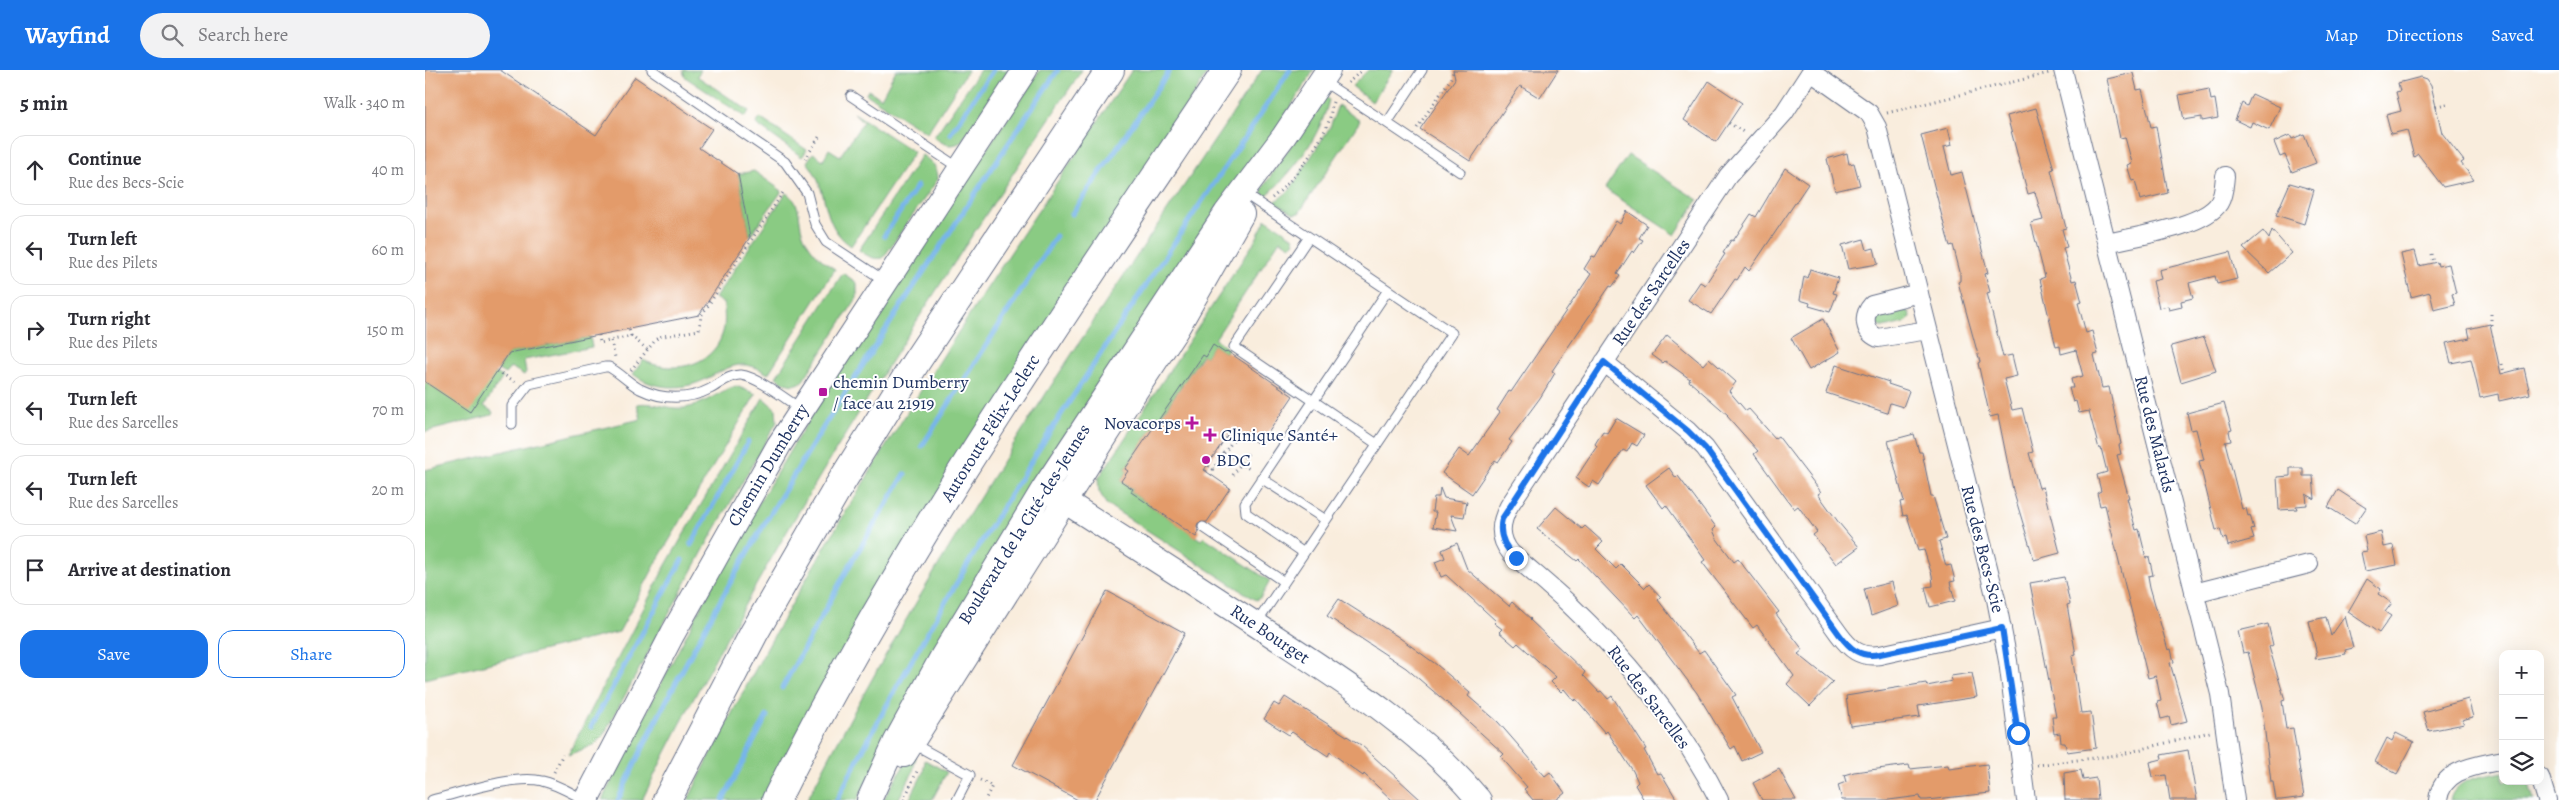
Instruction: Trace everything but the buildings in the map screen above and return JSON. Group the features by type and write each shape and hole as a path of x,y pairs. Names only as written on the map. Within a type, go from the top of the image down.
{"highway":[{"path":"667,800 754,633 837,489 916,362 1111,70"},
{"name":"Autoroute Félix-Leclerc","path":"776,800 853,655 969,458 1222,76"}],"street":[{"name":"Chemin Dumberry","path":"585,800 714,558 801,409 1025,70"},
{"name":"Rue des Becs-Scie","path":"1811,71 1864,109 1874,120 2002,628 2026,800"},
{"name":"Rue des Sarcelles","path":"1719,800 1685,741 1643,683 1592,626 1511,553 1501,536 1501,525 1509,506 1728,176 1784,113 1811,71"},
{"name":"Rue des Malards","path":"2057,71 2107,243 2223,708 2235,800"},
{"name":"Boulevard de la Cité-des-Jeunes","path":"873,800 916,752 1064,501 1176,330 1254,197 1284,136 1325,75"},
{"path":"2107,243 2193,221 2208,214 2219,203 2225,176"},
{"name":"Boulevard de la Cité-des-Jeunes","path":"869,800 895,741 937,665 1044,488 1226,213 1254,197"},
{"path":"1919,293 1872,305 1867,313 1865,322 1869,332 1878,338 1928,330"},
{"path":"1604,362 1688,431 1705,448 1839,634 1856,652 1867,656 1880,654 2002,628"},
{"name":"Rue Bourget","path":"1044,488 1255,624 1398,722 1440,758 1479,800"},
{"path":"2194,592 2309,564"},
{"path":"2438,800 2443,785 2455,773 2467,768 2499,761"},
{"path":"2543,785 2547,800"}],"lane":[{"path":"652,70 785,162 807,193 815,224 826,242 885,281"},
{"path":"1387,123 1422,70"},
{"path":"1325,75 1387,123 1460,172"},
{"path":"851,96 959,168"},
{"path":"1254,197 1309,237 1453,333 1255,624"},
{"path":"1309,237 1234,347 1377,444"},
{"path":"1304,553 1246,513 1245,503 1388,290"},
{"path":"512,424 512,406 529,384 605,366 609,366 639,388 669,397 691,396 710,389 729,378 742,375 756,381 801,409"},
{"path":"1261,478 1326,520"},
{"path":"1203,527 1284,582"},
{"path":"916,752 970,775 957,800"},
{"path":"432,800 508,782 531,779 549,783 585,800"}],"path":[{"path":"1348,83 1362,70"},
{"path":"1416,129 1450,80 1454,70"},
{"path":"1885,114 2057,71"},
{"path":"1254,197 1290,182 1329,121 1333,103"},
{"path":"2436,106 2447,104"},
{"path":"1729,123 1748,135"},
{"path":"805,159 821,134"},
{"path":"631,371 658,337 699,330 701,316 784,191"},
{"path":"2431,254 2433,263"},
{"path":"2491,314 2491,329"},
{"path":"629,329 631,336 648,350"},
{"path":"599,335 601,343 631,336"},
{"path":"611,340 615,359"},
{"path":"2502,364 2504,373"},
{"path":"497,371 504,376"},
{"path":"1206,471 1209,466 1213,469 1236,436 1231,432 1235,428"},
{"path":"1218,449 1253,471"},
{"path":"1233,475 1249,452"},
{"path":"2034,766 2118,755 2213,731"},
{"path":"904,800 916,752"},
{"path":"992,786 986,798 992,799"}],"green space":[{"path":"683,70 701,70 697,76 749,111 745,117 685,77"},
{"path":"896,70 968,70 927,133 866,94 868,90 881,98"},
{"path":"980,70 1010,70 961,142 953,145 944,143 934,137"},
{"path":"1040,70 1082,70 906,337 794,519 690,705 642,800 602,800 718,575 793,446 897,283"},
{"path":"1132,70 1209,70 763,800 688,800 736,705 842,519 955,337"},
{"path":"1262,70 1314,70 896,726 857,800 807,800 911,611 966,519 1082,338"},
{"path":"1368,70 1393,70 1372,102 1352,86"},
{"path":"1327,98 1329,100 1325,114 1305,152 1286,176 1266,196 1262,194 1262,189 1322,99"},
{"path":"1338,105 1360,121 1299,213 1294,214 1275,202 1290,190 1330,127"},
{"path":"854,113 914,152 851,246 834,228 819,184 807,162 813,153 823,160 829,149 840,156 863,122"},
{"path":"760,118 807,150 802,157 756,124"},
{"path":"922,155 934,165 938,179 883,258 868,256 859,250"},
{"path":"1628,155 1698,200 1675,235 1605,189"},
{"path":"754,171 782,191 750,236 738,174"},
{"path":"786,193 797,205 802,231 807,243 820,258 835,269 768,374 750,366 742,365 728,368 695,384 667,387 649,383 633,374 643,360 665,367 689,365 709,355 717,346 723,331 724,304 715,298"},
{"path":"1266,219 1293,237 1295,242 1290,246 1280,240 1215,339 1228,349 1225,353 1213,345 1206,357 1202,355 1125,469 1128,471 1121,481 1133,489 1131,492 1201,540 1204,537 1270,581 1261,597 1256,600 1106,504 1099,491 1098,479 1255,241"},
{"path":"843,273 857,283 857,298 802,382 795,385 785,383 776,377"},
{"path":"1902,309 1910,313 1911,317 1904,323 1883,328 1877,325 1876,319 1881,314"},
{"path":"590,337 592,347 524,360 526,372 524,375 511,367 505,374 498,370 509,353"},
{"path":"496,373 503,377 484,406 493,412 492,415 425,432 425,382"},
{"path":"736,386 756,394 660,556 619,632 425,679 425,470 641,419 637,404 685,408 699,404"},
{"path":"763,398 776,409 777,422 709,540 603,736 594,745 568,755 666,565"},
{"path":"916,756 913,772 898,800 883,800 909,757"},
{"path":"925,760 947,772 932,800 909,800 923,773"},
{"path":"2499,773 2499,785 2529,785 2534,800 2450,800 2453,792 2464,782"}],"waterway":[{"path":"950,134 993,70"},
{"path":"618,800 688,660 725,592 805,457 889,324 1058,70"},
{"path":"1072,214 1170,70"},
{"path":"837,800 887,705 995,519 1111,338 1290,70"},
{"path":"884,236 917,186"},
{"path":"922,446 1056,236"},
{"path":"691,545 748,442"},
{"path":"782,688 851,563 905,474"},
{"path":"591,727 682,560"},
{"path":"723,800 767,716"}],"place":[{"name":"chemin Dumberry / face au 21919","path":"823,392"},
{"name":"Novacorps","path":"1192,423"},
{"name":"Clinique Santé+","path":"1210,435"},
{"name":"BDC","path":"1206,460"}],"route":[{"path":"1516,558 1506,548 1503,541 1500,531 1502,519 1604,362 1621,374 1688,431 1705,448 1839,634 1856,652 1873,656 2002,628 2018,733"}]}
